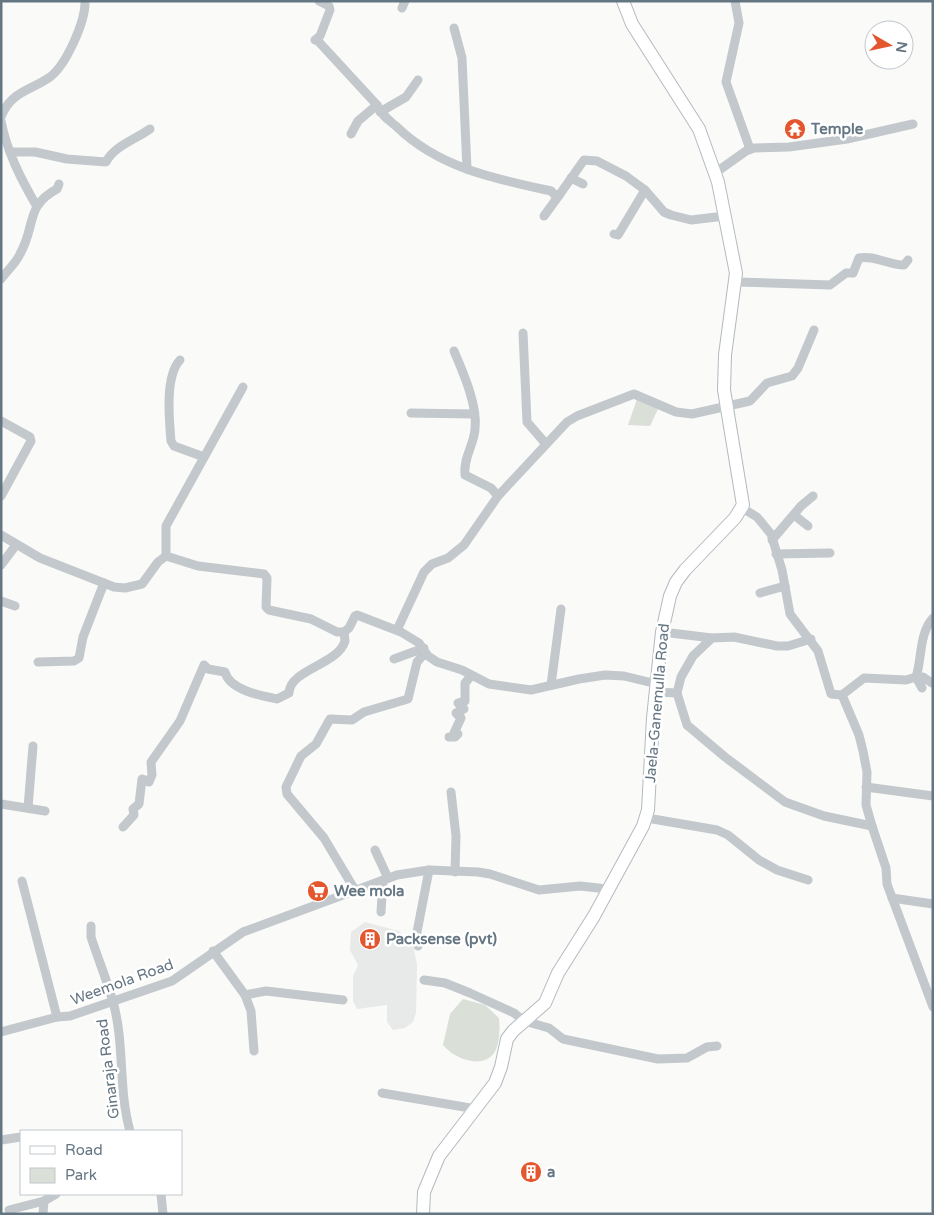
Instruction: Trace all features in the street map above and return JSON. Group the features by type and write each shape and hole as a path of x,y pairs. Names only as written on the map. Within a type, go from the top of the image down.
{"main road":[{"path":"623,1 632,24 699,129 715,173 735,262 737,282 725,355 724,390 742,494 742,508"},
{"name":"Jaela-Ganemulla Road","path":"423,1214 424,1192 439,1156 499,1075 507,1039 545,1002 558,973 594,916 647,818 662,632 668,604 676,582 742,508"}],"street":[{"path":"1,117 9,100 52,76 60,65 83,21 85,1"},
{"path":"320,1 328,6 330,10 320,36 314,40 318,41 378,108 413,142 447,161 486,177 551,191 556,196 560,194"},
{"path":"735,1 739,24 726,82 750,149"},
{"path":"454,28 462,58 467,170"},
{"path":"351,134 358,120 378,108 406,97 418,80"},
{"path":"1,121 10,152 21,179 36,205"},
{"path":"715,173 750,149 847,139 912,124"},
{"path":"10,152 35,152 67,160 106,162 111,153 150,129"},
{"path":"544,216 584,160 597,161 626,176 645,190 664,212 691,220 725,216"},
{"path":"571,178 583,184"},
{"path":"1,279 20,255 36,205 43,197 57,189 59,184"},
{"path":"614,234 618,235 645,190"},
{"path":"737,282 792,286 820,283 830,285 846,273 853,273 859,258 865,257 894,265 904,265 908,260"},
{"path":"397,630 424,572 432,564 448,558 464,545 498,496 566,422 629,395 639,395 683,414 692,414 750,401 767,383 792,376 798,368 814,330"},
{"path":"523,333 527,422 546,444"},
{"path":"454,351 470,391 475,430 464,467 465,474 491,488 498,496"},
{"path":"180,360 171,370 171,441 174,446 204,457"},
{"path":"166,556 166,526 242,387"},
{"path":"411,413 473,414"},
{"path":"1,421 30,437 31,441 1,496"},
{"path":"772,540 813,496"},
{"path":"742,508 763,524 771,534 782,570 790,614 811,639 818,651 831,694 842,695 864,678 906,680 923,677 932,683"},
{"path":"794,515 808,526"},
{"path":"1,535 40,558 104,583 125,588 142,584 158,562 166,556"},
{"path":"1,565 16,544"},
{"path":"776,554 830,553"},
{"path":"166,556 198,566 264,574 267,578 266,607 269,610 299,615 338,632 344,632"},
{"path":"38,662 74,661 79,658 90,617 104,583"},
{"path":"760,593 785,586"},
{"path":"1,601 15,606"},
{"path":"551,685 561,609"},
{"path":"123,827 134,815 133,809 139,804 142,780 149,782 152,775 151,762 180,721 192,698 204,665 208,670 225,672 230,682 245,689 277,699 289,694 293,682 344,646 344,632 357,615 397,630 419,642 424,651 437,662 500,687 530,690 605,675 624,676 677,693"},
{"path":"922,688 916,677 920,665 922,644 933,618"},
{"path":"662,632 712,638 734,637 777,646 788,646 811,639"},
{"path":"712,638 687,664 677,693 688,725 725,757 785,802 824,816 872,826"},
{"path":"394,659 424,651"},
{"path":"355,890 324,838 287,794 286,787 301,756 316,744 330,719 352,720 364,712 408,699 417,662 424,651"},
{"path":"449,737 455,737 458,734 454,733 461,718 456,712 464,709 458,703 465,701 465,683 471,676"},
{"path":"842,695 859,736 866,772 866,804 886,868 887,884 933,1007"},
{"path":"28,808 33,746"},
{"path":"866,787 933,796"},
{"path":"451,792 456,836 455,872"},
{"path":"1,804 46,811"},
{"path":"647,818 717,830 728,835 771,866 808,880"},
{"path":"375,850 386,879 381,912"},
{"path":"418,946 417,932 429,870"},
{"name":"Weemola Road","path":"1,1032 57,1016 70,1016 114,1003 172,981 201,964 213,951 243,932 386,879 429,870 490,874 539,890 580,886 607,890"},
{"path":"22,881 57,1016"},
{"path":"892,898 933,904"},
{"name":"Ginaraja Road","path":"91,926 91,937 114,1003 121,1060 124,1108 130,1130"},
{"path":"213,951 245,995 251,1010 254,1051"},
{"path":"424,980 445,983 470,993 514,1013 524,1021 549,1028 563,1038 658,1059 687,1058 707,1046 717,1046"},
{"path":"245,995 266,991 343,1000"},
{"path":"382,1093 476,1108"},
{"path":"1,1140 20,1137"},
{"path":"161,1195 163,1214"},
{"path":"9,1210 45,1198 43,1214"}],"shaded area":[{"path":"365,922 399,931 413,945 417,964 416,1013 413,1022 405,1028 393,1030 387,1022 387,1005 357,1009 353,1001 353,976 358,965 350,950 351,932"}],"green space":[{"path":"637,399 658,409 650,426 628,425"},
{"path":"463,999 485,1005 499,1018 499,1036 496,1049 489,1058 482,1061 460,1058 443,1045 450,1014"}],"place":[{"name":"Temple","path":"795,129"},
{"name":"Wee mola","path":"318,891"},
{"name":"Packsense (pvt)","path":"370,939"},
{"name":"a","path":"531,1172"}]}
